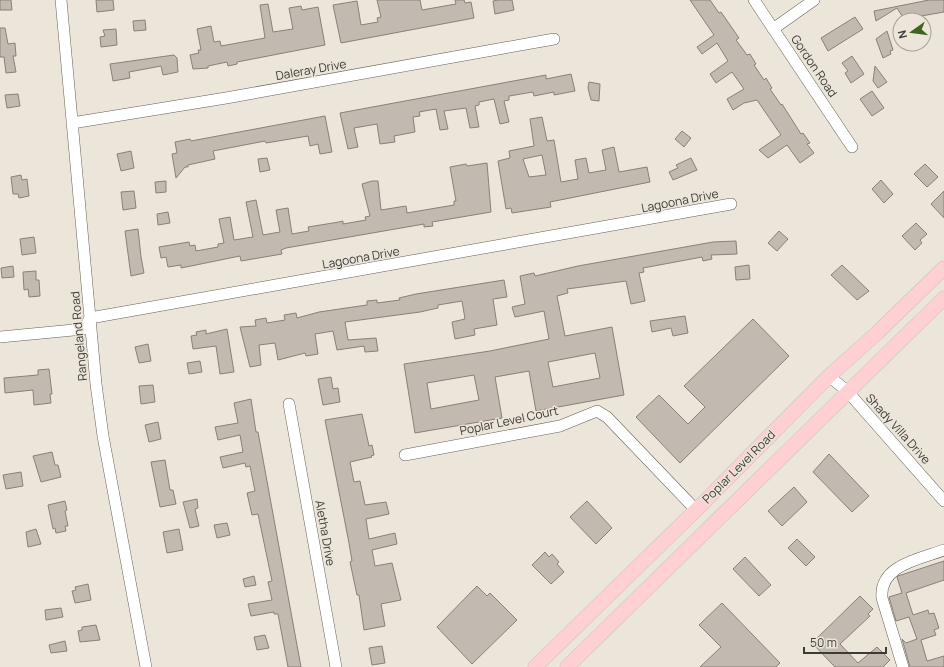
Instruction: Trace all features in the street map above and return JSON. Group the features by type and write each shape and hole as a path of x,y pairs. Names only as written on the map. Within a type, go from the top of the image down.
{"main road":[{"name":"Poplar Level Road","path":"535,667 696,510 829,376 878,333 944,268"},
{"name":"Poplar Level Road","path":"566,667 944,298"}],"street":[{"name":"Rangeland Road","path":"61,0 90,318 103,436 146,667"},
{"name":"Gordon Road","path":"754,0 852,146"},
{"path":"773,28 814,0"},
{"name":"Daleray Drive","path":"72,123 226,98 554,39"},
{"name":"Lagoona Drive","path":"90,318 731,204"},
{"path":"0,337 84,329 90,318"},
{"name":"Shady Villa Drive","path":"829,376 848,392 944,501"},
{"name":"Aletha Drive","path":"289,404 336,667"},
{"name":"Poplar Level Court","path":"405,455 560,426 597,411 606,417 696,510"},
{"path":"903,667 882,598 881,591 884,582 891,572 901,566 944,550"}],"building":[{"path":"0,0 11,0 12,10 0,10"},
{"path":"96,0 113,0 114,10 97,12"},
{"path":"377,0 420,0 422,10 456,4 455,0 464,0 465,3 471,2 474,18 341,43 333,5 357,1 361,25 378,22 377,18 381,17"},
{"path":"512,0 514,10 495,14 493,1"},
{"path":"690,0 710,0 719,13 721,12 739,38 736,40 747,55 750,54 756,64 754,65 764,80 766,78 772,88 770,89 781,105 782,104 801,134 803,133 810,143 807,144 814,153 800,163 787,145 768,158 759,150 781,135 757,100 744,103 733,110 727,99 744,89 732,72 716,83 710,74 728,61 717,43 702,54 697,47 714,35"},
{"path":"929,0 944,0 944,12 932,14 932,12 900,12 897,8 876,21 874,11"},
{"path":"268,4 273,32 293,29 289,8 301,6 302,10 318,7 325,45 237,62 237,64 228,66 227,62 208,66 208,68 193,69 190,55 199,53 198,50 201,50 197,29 211,26 214,42 220,41 221,46 265,38 260,5"},
{"path":"855,17 863,29 828,51 821,38"},
{"path":"145,20 146,30 134,31 133,21"},
{"path":"0,28 5,28 8,44 15,43 16,56 13,56 16,72 6,73 4,57 0,57"},
{"path":"116,29 117,45 101,47 100,37 105,36 103,30"},
{"path":"887,31 892,47 892,50 890,51 891,54 883,58 876,39"},
{"path":"174,55 177,58 178,72 163,75 161,66 129,72 130,78 113,81 110,64"},
{"path":"852,56 864,74 851,83 845,73 848,71 842,63"},
{"path":"875,66 887,82 878,88 873,81"},
{"path":"571,74 575,91 554,95 554,92 534,96 533,92 509,96 509,100 504,101 509,122 500,124 494,99 479,102 479,105 475,106 479,127 470,128 466,108 444,111 448,129 440,130 436,109 419,112 420,116 413,117 415,132 394,136 395,142 380,144 377,124 354,128 358,147 348,149 340,113 546,75 546,79"},
{"path":"589,82 600,84 599,101 591,100 588,88"},
{"path":"872,91 884,108 872,116 860,99"},
{"path":"18,94 20,106 7,108 5,95"},
{"path":"325,116 332,152 320,154 318,144 310,146 308,136 266,143 265,141 213,151 215,159 188,165 188,167 185,167 176,178 172,154 177,153 175,142 190,139 191,141"},
{"path":"542,117 547,141 554,140 561,182 578,179 575,160 586,158 589,173 606,170 602,150 614,147 619,172 647,167 650,182 550,202 551,207 512,213 511,208 506,209 498,161 510,158 509,151 534,146 530,119","holes":["542,155 546,175 529,177 523,159"]},
{"path":"682,131 691,138 684,147 675,139"},
{"path":"131,151 134,168 121,171 117,154"},
{"path":"267,158 270,170 260,172 258,159"},
{"path":"691,158 697,170 673,180 669,172 678,168 676,165"},
{"path":"487,163 491,212 432,222 433,226 424,227 424,224 286,248 281,250 282,254 241,261 240,256 181,268 181,265 168,267 166,257 161,258 159,247 189,242 190,246 195,245 196,251 218,247 218,244 224,243 219,219 230,217 234,240 253,237 246,202 256,200 263,235 280,232 276,210 288,208 292,234 309,231 308,227 343,221 343,224 366,220 365,217 370,216 362,184 372,181 378,181 381,210 406,206 407,213 454,205 454,201 456,201 450,167 466,164 467,166"},
{"path":"925,164 938,177 927,187 914,174"},
{"path":"21,175 22,180 27,179 29,196 19,198 18,194 13,194 11,177"},
{"path":"881,180 893,194 884,203 872,189"},
{"path":"166,181 166,192 156,193 155,182"},
{"path":"134,191 136,208 123,210 121,192"},
{"path":"944,191 944,218 931,204"},
{"path":"168,212 170,223 158,225 157,214"},
{"path":"916,223 927,234 920,240 922,243 915,250 902,236"},
{"path":"138,229 144,273 131,276 125,231"},
{"path":"779,231 788,239 777,251 768,243"},
{"path":"34,237 36,253 22,255 20,239"},
{"path":"736,241 737,254 711,255 712,259 703,261 702,257 643,268 644,272 639,273 645,301 631,304 626,281 567,289 568,293 557,296 565,336 612,327 624,395 536,411 529,371 495,377 502,418 415,433 404,364 490,351 549,339 544,311 515,317 512,307 525,304 520,276 534,273 535,276 578,266 713,242","holes":["595,353 600,378 553,387 548,362","474,375 479,400 431,409 427,383"]},
{"path":"749,265 750,279 736,280 735,267"},
{"path":"842,265 869,291 857,300 831,275"},
{"path":"13,266 14,277 2,278 1,268"},
{"path":"36,271 36,280 39,280 40,296 29,297 28,289 24,290 23,272"},
{"path":"504,280 507,297 493,299 497,325 474,329 475,335 455,339 452,322 465,319 462,301 438,305 438,308 420,312 345,322 348,340 376,338 378,351 365,352 364,346 337,350 333,331 315,334 318,354 306,356 305,353 278,360 275,343 259,345 261,365 250,367 240,327 256,326 255,320 266,318 267,323 285,320 284,315 296,313 297,318 319,312 367,305 367,301 377,300 377,303 400,300 399,298 416,294"},
{"path":"685,316 688,333 673,336 671,328 652,332 650,321"},
{"path":"753,319 789,356 680,463 636,417 659,395 688,424 705,407 684,386"},
{"path":"227,329 234,372 220,374 216,346 193,349 191,336 197,335 196,332 206,330 206,334"},
{"path":"148,344 151,361 139,363 135,347"},
{"path":"200,361 202,372 189,374 187,363"},
{"path":"49,369 52,394 50,394 51,403 34,405 33,390 5,393 4,378 38,375 38,370"},
{"path":"331,377 333,389 338,388 340,402 323,405 318,379"},
{"path":"153,385 155,402 141,404 139,386"},
{"path":"251,399 301,667 288,667 278,614 274,614 274,612 251,616 248,604 272,600 268,582 272,581 258,514 252,515 247,493 255,491 250,466 246,467 245,463 223,468 220,457 243,452 240,435 218,440 215,427 238,423 234,403"},
{"path":"362,414 369,446 372,445 374,455 371,456 372,457 350,462 354,482 360,481 365,505 386,502 389,514 366,519 369,539 395,533 397,544 372,550 375,566 392,563 401,600 381,604 385,626 364,630 359,595 357,595 350,562 352,561 349,543 325,420"},
{"path":"158,422 161,439 149,442 145,425"},
{"path":"52,452 55,465 58,465 61,477 41,482 33,456"},
{"path":"829,454 869,496 852,512 813,472"},
{"path":"165,460 170,490 173,490 176,504 160,507 151,462"},
{"path":"21,472 23,486 6,489 3,475"},
{"path":"794,487 807,502 782,526 768,511"},
{"path":"197,499 198,508 195,509 199,526 190,528 183,502"},
{"path":"65,501 68,526 65,526 66,531 56,533 55,528 53,529 48,505"},
{"path":"587,501 612,528 596,544 570,517"},
{"path":"227,523 230,535 217,538 214,525"},
{"path":"36,529 41,544 28,547 26,532"},
{"path":"179,529 183,550 167,553 163,532"},
{"path":"797,539 815,557 806,566 788,548"},
{"path":"545,552 549,557 552,554 559,562 557,564 564,572 551,584 532,565"},
{"path":"745,557 771,585 759,596 733,569"},
{"path":"944,561 944,580 906,593 913,615 928,610 929,614 934,613 939,628 934,630 936,635 921,640 927,661 944,656 944,667 910,667 902,639 906,643 917,639 909,617 896,621 889,597 902,593 897,577 898,576"},
{"path":"254,576 256,585 245,587 243,579"},
{"path":"88,584 91,600 75,603 72,591 76,590 75,587"},
{"path":"477,586 487,596 490,593 517,620 472,664 437,627"},
{"path":"860,596 873,609 868,614 870,616 840,644 858,663 877,647 890,660 883,667 835,667 812,643"},
{"path":"722,603 780,663 776,667 700,667 721,647 699,625"},
{"path":"61,608 63,617 46,620 45,610"},
{"path":"96,625 100,640 80,642 78,631 82,630 82,627"},
{"path":"265,635 269,648 257,650 254,637"},
{"path":"65,641 67,651 51,653 49,645"},
{"path":"382,646 385,663 372,665 369,648"}]}
